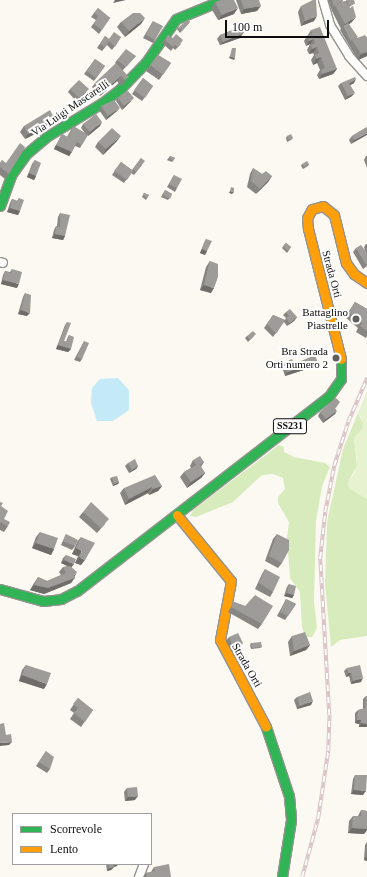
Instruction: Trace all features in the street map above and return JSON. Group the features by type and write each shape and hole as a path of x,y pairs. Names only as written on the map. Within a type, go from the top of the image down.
{"street":[{"name":"Via Luigi Mascarelli","path":"0,206 12,175 26,154 46,137 121,88 146,62 176,19 222,0"},
{"path":"323,0 330,25 349,56 367,76"},
{"name":"Strada Orti","path":"0,589 38,601 67,596 176,515 329,396 341,379 341,358 308,230 307,218 312,209 322,206 334,215 346,263 354,274 367,283"},
{"name":"Strada Orti","path":"176,515 229,576 230,589 220,640 255,704 271,739 291,804 290,833 282,877"},
{"path":"139,877 144,865"}],"green space":[{"path":"367,391 367,499 349,488 348,482 355,472 357,461 354,438 362,429 362,418 358,413"},
{"path":"358,413 363,423 362,429 354,438 357,466 348,482 349,488 367,499 367,636 340,640 331,647 325,584 327,522 343,449"},
{"path":"279,445 284,447 284,452 294,457 325,463 330,467 322,486 316,521 314,602 317,628 312,637 306,637 302,627 300,592 290,578 287,538 289,522 278,503 278,497 285,489 283,478 273,474 262,475 233,502 196,517 190,516 193,510"}],"water":[{"path":"118,378 129,390 129,410 113,421 97,421 91,403 92,388 100,379"}],"building":[{"path":"221,0 234,0 238,8 222,15 215,2"},
{"path":"241,0 259,0 261,6 244,9"},
{"path":"316,0 317,16 305,21 301,6"},
{"path":"332,0 343,0 343,1 334,7"},
{"path":"346,0 354,0 355,3 349,6"},
{"path":"345,1 350,8 353,6 356,17 345,24 335,5"},
{"path":"98,8 110,18 102,30 94,24 98,16 94,13"},
{"path":"133,13 140,13 145,18 129,31 121,22"},
{"path":"188,19 190,22 182,31 178,28"},
{"path":"153,21 163,26 155,40 146,35"},
{"path":"348,23 358,37 351,41 343,26"},
{"path":"239,27 242,34 223,42 220,35"},
{"path":"243,27 244,32 242,33 240,28"},
{"path":"320,27 337,69 322,74 321,70 325,68 321,57 316,59 315,55 319,53 317,47 312,49 311,45 315,43 314,39 309,41 307,36 312,34 311,30"},
{"path":"114,32 121,37 115,47 109,41 105,47 100,44 105,36 109,39"},
{"path":"176,34 183,40 178,47 175,45 173,47 165,40 168,35 173,38"},
{"path":"365,35 367,38 367,52 361,54 352,40"},
{"path":"232,48 236,48 235,58 230,56"},
{"path":"126,49 136,56 126,67 117,60"},
{"path":"158,55 171,63 163,75 150,65"},
{"path":"95,59 105,66 96,78 87,71"},
{"path":"116,63 129,77 125,80 121,76 104,91 96,82"},
{"path":"355,77 356,79 349,83 355,93 348,96 341,83"},
{"path":"143,78 153,86 145,98 134,90"},
{"path":"79,80 89,89 79,98 70,89"},
{"path":"128,91 134,98 124,106 118,98"},
{"path":"114,100 120,108 108,116 101,106"},
{"path":"50,110 55,120 28,134 24,126"},
{"path":"96,114 102,122 90,132 83,124"},
{"path":"73,126 88,135 82,145 77,142 72,152 56,145 62,134 68,137"},
{"path":"367,127 367,133 354,140 352,136"},
{"path":"112,128 121,136 106,149 98,142"},
{"path":"291,134 293,138 289,140 287,136"},
{"path":"20,143 25,147 9,174 0,167 0,164 2,160 6,163"},
{"path":"170,156 175,158 173,161 169,158"},
{"path":"141,158 145,161 136,172 133,169"},
{"path":"35,160 41,163 36,176 29,173"},
{"path":"307,161 309,164 304,167 302,164"},
{"path":"121,162 133,171 127,180 114,171"},
{"path":"253,168 262,174 266,171 272,176 260,189 251,181"},
{"path":"174,175 182,179 177,188 169,184"},
{"path":"231,187 234,188 234,192 230,191"},
{"path":"165,190 172,194 170,199 163,195"},
{"path":"144,193 149,195 147,198 143,195"},
{"path":"19,198 24,200 20,211 10,208 12,199 18,201"},
{"path":"60,213 70,215 65,236 55,234 56,226 60,227"},
{"path":"206,239 212,241 207,251 202,249"},
{"path":"286,243 291,247 288,251 283,246"},
{"path":"361,245 367,253 366,265 356,248"},
{"path":"210,261 218,264 218,277 214,288 204,285"},
{"path":"12,269 22,272 19,284 3,280 5,271 11,273"},
{"path":"25,293 31,295 30,313 21,310"},
{"path":"355,302 367,309 367,331 360,326 362,323 349,312"},
{"path":"290,309 297,317 290,323 286,318 289,316 286,312"},
{"path":"273,315 285,320 276,334 267,324"},
{"path":"67,322 71,323 64,341 67,342 69,335 74,337 71,349 58,345"},
{"path":"253,331 256,334 250,340 247,336"},
{"path":"84,341 89,343 82,359 77,357"},
{"path":"315,355 318,363 287,372 284,363 292,359 294,364"},
{"path":"336,398 340,402 335,409 337,411 326,419 320,412"},
{"path":"200,456 204,462 200,465 205,473 191,482 184,472 196,465 193,460"},
{"path":"135,459 138,466 132,470 128,463"},
{"path":"155,475 162,486 153,489 152,487 129,499 124,488"},
{"path":"117,476 119,482 114,484 112,477"},
{"path":"0,502 3,503 1,506 8,511 4,519 10,522 8,526 0,522"},
{"path":"91,502 109,519 101,528 83,512"},
{"path":"40,532 58,538 54,549 36,543"},
{"path":"66,534 78,540 75,546 63,541"},
{"path":"277,534 289,540 289,550 282,563 269,556"},
{"path":"81,537 95,543 85,560 79,557 82,551 76,548"},
{"path":"66,555 76,559 74,564 64,560"},
{"path":"70,566 77,572 74,575 75,578 48,588 34,585 38,577 47,581 66,573 63,567"},
{"path":"265,569 280,577 273,592 259,583"},
{"path":"289,584 296,586 294,595 287,593"},
{"path":"255,595 273,606 262,624 231,607 234,602 245,606"},
{"path":"286,599 296,604 288,616 280,612"},
{"path":"305,632 310,645 294,651 292,636"},
{"path":"238,633 243,643 233,647 229,637"},
{"path":"261,642 262,647 252,648 251,643"},
{"path":"26,665 51,673 47,684 22,675"},
{"path":"360,665 363,678 353,681 351,673 348,673 347,668"},
{"path":"310,692 313,701 300,706 297,697"},
{"path":"366,696 367,724 361,723 361,720 357,720 358,710 365,708"},
{"path":"78,698 93,710 85,722 74,713 78,708 73,704"},
{"path":"4,723 6,735 11,734 12,742 0,743 0,724"},
{"path":"46,751 54,757 50,769 39,762"},
{"path":"355,775 367,775 366,791 354,790"},
{"path":"137,787 138,796 128,797 127,788"},
{"path":"361,810 367,811 367,829 352,828 353,816 361,816"},
{"path":"169,864 171,877 147,877 146,873 155,871 154,867"},
{"path":"109,865 113,865 114,867 109,868"}],"railway":[{"path":"302,877 318,818 328,751 329,715 320,558 325,512 334,466 348,422 367,378"}],"traffic: fast":[{"path":"0,206 11,175 26,154 46,137 102,103 121,88 146,62 176,19 222,0"},
{"path":"0,589 43,601 61,599 77,591 329,396 341,379 341,359"},
{"path":"266,727 289,796 291,820 282,877"}],"traffic: slow":[{"path":"341,359 308,229 307,218 312,209 323,206 334,215 346,263 354,274 367,283"},
{"path":"177,515 231,581 220,640 266,727"}],"place":[{"name":"Battaglino Piastrelle","path":"356,319"},
{"name":"Bra Strada Orti numero 2","path":"336,358"}]}
